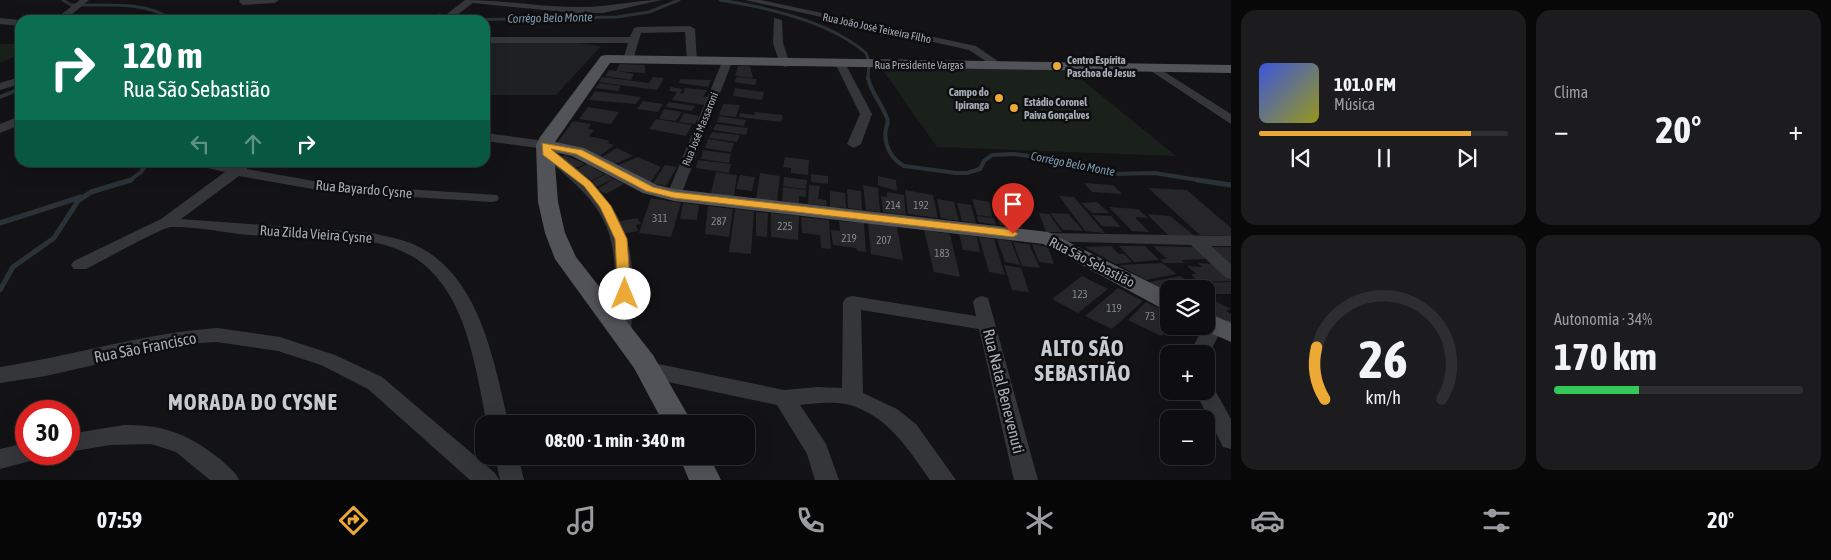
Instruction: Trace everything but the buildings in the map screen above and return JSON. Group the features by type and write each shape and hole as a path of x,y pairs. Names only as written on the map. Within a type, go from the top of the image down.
{"main road":[{"name":"Rua Presidente Vargas","path":"546,149 548,137 606,59 785,64 1231,69"},
{"name":"Rua São Sebastião","path":"546,149 578,152 650,189 674,195 1048,238 1160,297"},
{"path":"546,149 548,202 555,233 566,258 649,370 674,415"},
{"path":"698,465 705,480"}],"street":[{"path":"243,2 275,0"},
{"path":"451,15 471,0 575,10 603,10 658,0"},
{"name":"Rua João José Teixeira Filho","path":"749,0 972,48 1000,66"},
{"path":"781,8 788,0"},
{"path":"65,15 81,3"},
{"path":"777,20 778,43 785,64"},
{"path":"0,21 15,23"},
{"path":"628,60 637,30 690,29 692,61"},
{"path":"490,40 633,40"},
{"name":"Rua José Massaroni","path":"674,195 727,62"},
{"path":"841,64 866,114 854,144"},
{"path":"1152,67 1231,120"},
{"path":"0,87 15,82"},
{"path":"1210,106 1231,106"},
{"path":"0,129 15,122"},
{"path":"490,138 546,149 588,184 597,194 621,239 625,286 621,333"},
{"path":"80,265 167,222 242,167"},
{"name":"Rua Bayardo Cysne","path":"245,167 267,178 330,188 492,198"},
{"name":"Rua Zilda Vieira Cysne","path":"167,222 227,228 354,235 390,240 428,258 450,282 462,302 481,353 496,415"},
{"path":"1048,238 1231,241"},
{"path":"1196,241 1231,273"},
{"path":"853,397 852,302 986,324"},
{"name":"Rua Natal Benevenuti","path":"982,302 1026,480"},
{"path":"1206,345 1221,327"},
{"name":"Rua São Francisco","path":"0,375 46,368 185,337 217,335 280,344 328,360 375,383 487,480"},
{"path":"649,370 784,398 817,395 853,397 889,415 908,431 944,480"},
{"path":"784,398 818,451 827,480"},
{"path":"1210,400 1231,440"},
{"path":"80,440 102,435 131,433 159,436 180,443 227,480"},
{"path":"0,459 15,456"},
{"path":"508,465 512,480"}],"shaded area":[{"path":"553,40 601,46 556,95 490,95 490,41"},
{"path":"0,44 15,44 15,56 0,63"},
{"name":"Estádio Coronel Paiva Gonçalves","path":"879,65 1070,70 1176,156 937,147"}],"waterway":[{"name":"Corrégo Belo Monte","path":"63,0 71,5 124,5 150,9 164,15"},
{"name":"Corrégo Belo Monte","path":"490,19 617,17 649,12 679,0"},
{"name":"Corrégo Belo Monte","path":"720,0 777,12 816,24 835,33 852,42 866,53 869,62 868,78"},
{"name":"Corrégo Belo Monte","path":"868,78 888,119 885,135 889,150 895,159 904,166 967,173 980,169 984,161 992,155 1014,154 1051,159 1108,174 1154,173 1205,181"},
{"path":"0,97 15,91"},
{"path":"130,180 144,167"},
{"path":"0,290 13,267 54,238 78,201 91,192 130,180"},
{"name":"Corrégo Belo Monte","path":"1197,180 1231,185"},
{"path":"0,223 81,197"}],"place":[{"name":"Centro Espírita Paschoa de Jesus","path":"1057,66"},
{"name":"Campo do Ipiranga","path":"999,98"},
{"name":"Estádio Coronel Paiva Gonçalves","path":"1014,108"}],"district":[{"name":"ALTO SÃO SEBASTIÃO","path":"1083,360"},
{"name":"MORADA DO CYSNE","path":"253,402"}],"route":[{"path":"625,294 625,268 621,239 605,206 588,184 547,153 545,145 578,152 650,189 674,195 943,224 1013,234"}]}
